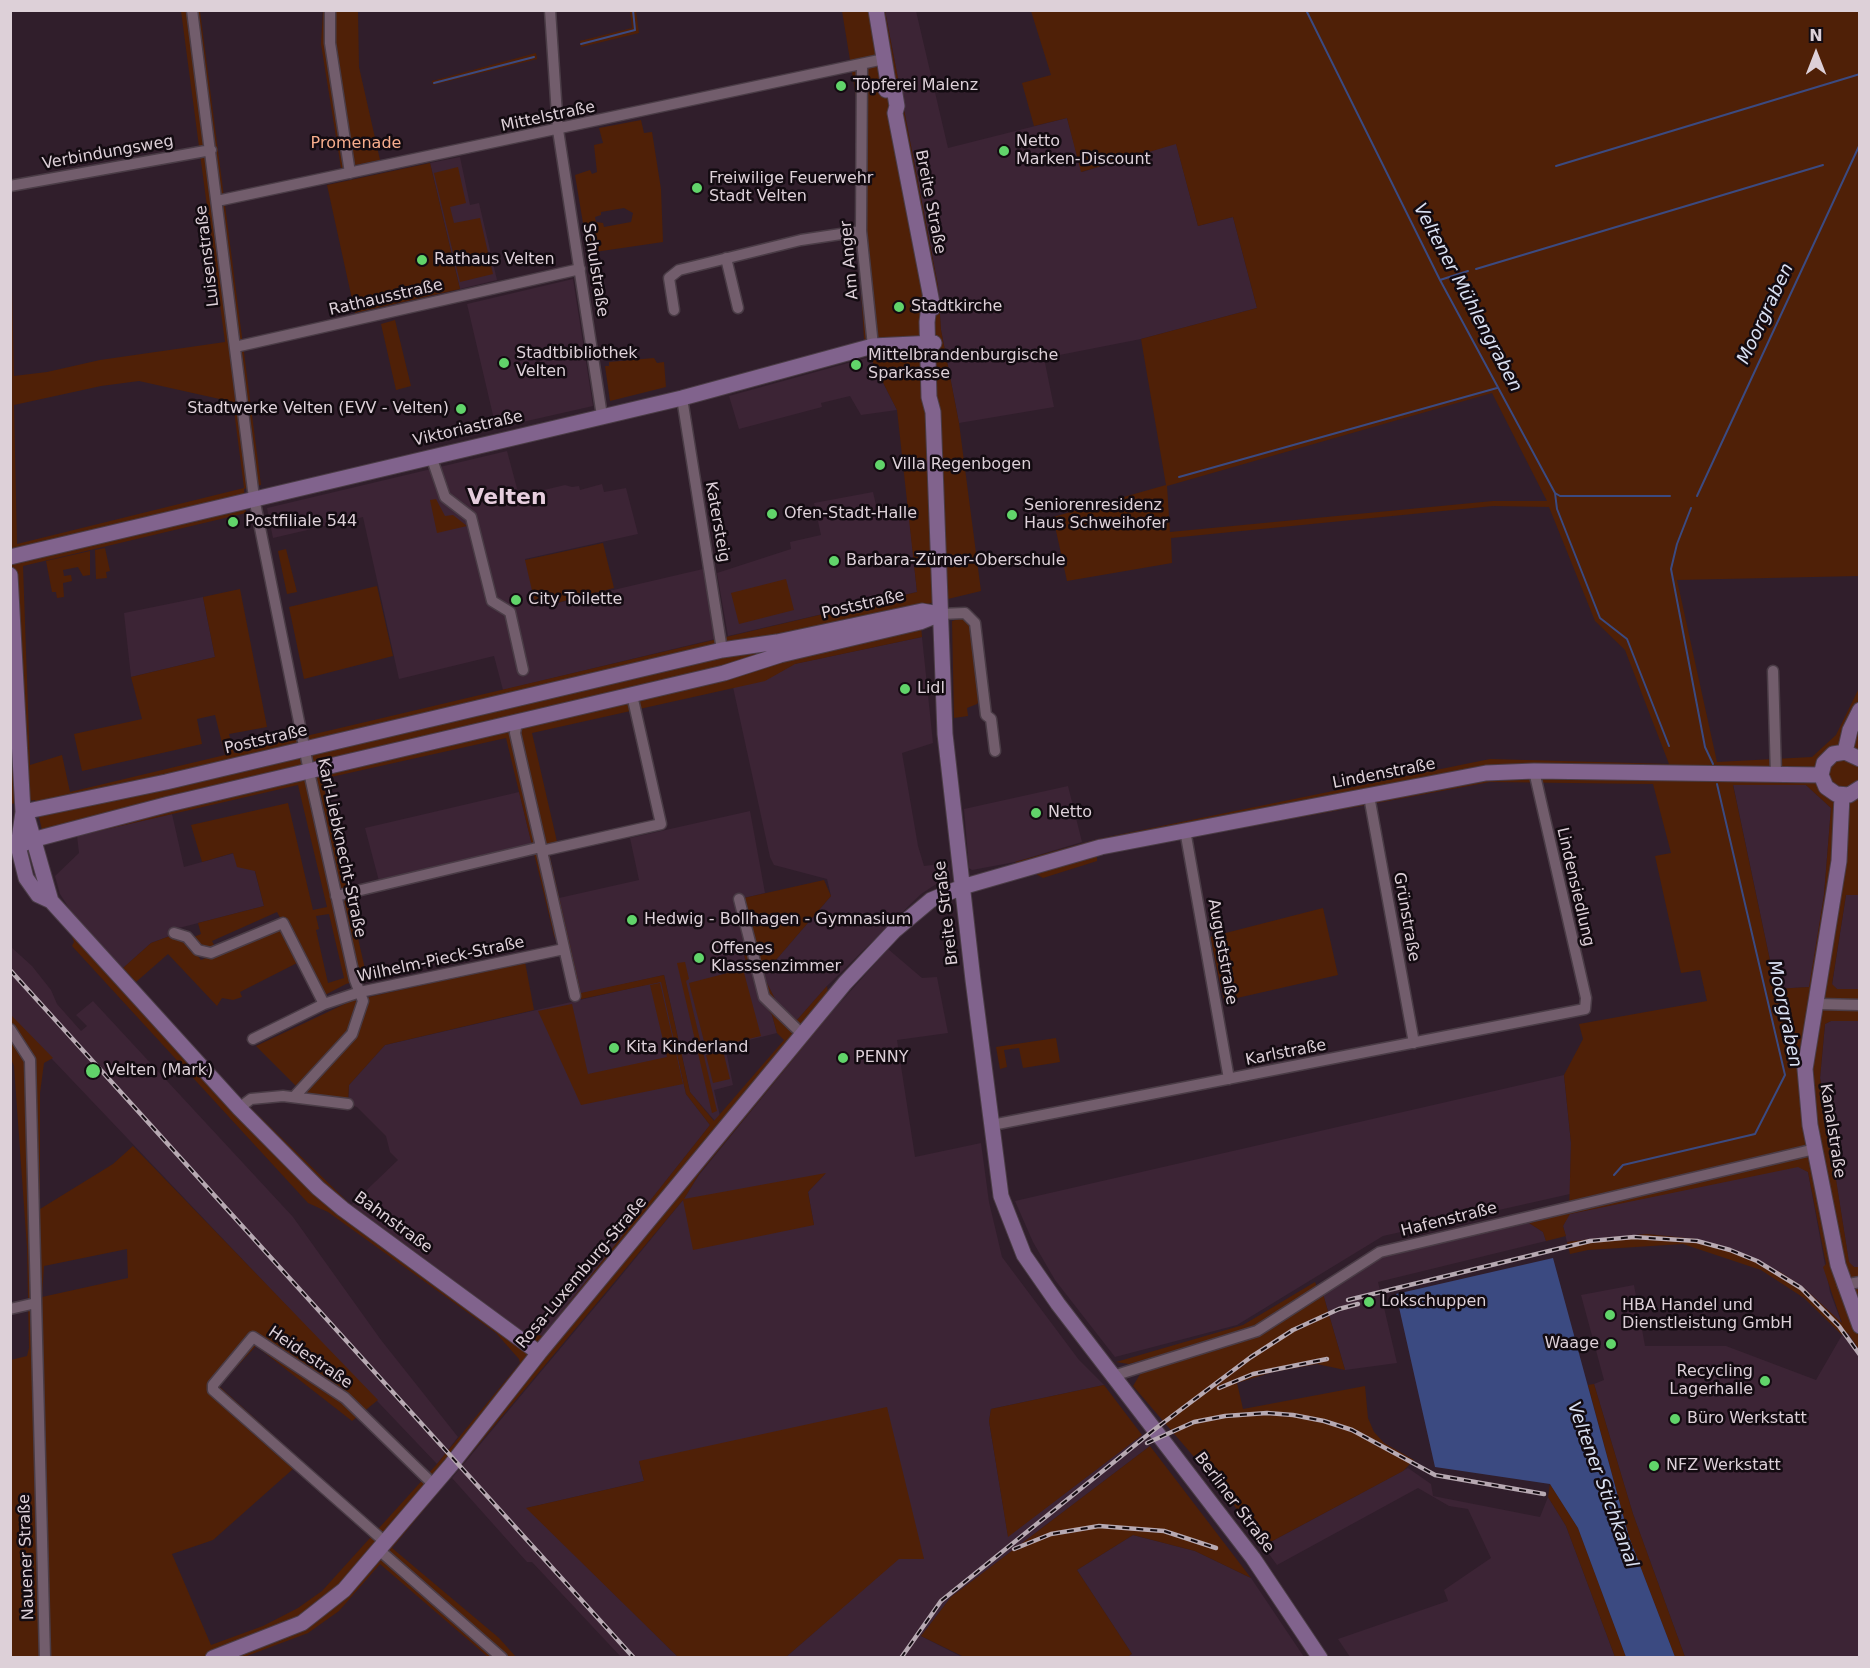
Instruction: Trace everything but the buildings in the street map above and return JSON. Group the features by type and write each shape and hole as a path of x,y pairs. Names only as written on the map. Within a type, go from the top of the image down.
{"street":[{"name":"Luisenstraße","path":"192,10 212,150 255,498"},
{"path":"330,10 330,43 350,173"},
{"name":"Schulstraße","path":"550,10 558,130 602,416"},
{"name":"Breite Straße","path":"876,10 888,82 885,89 890,108 895,113 930,298 929,397 933,412 946,740 962,887 1002,1196 1024,1255 1113,1376"},
{"name":"Mittelstraße","path":"217,201 885,59"},
{"name":"Am Anger","path":"862,64 861,231 873,345"},
{"name":"Verbindungsweg","path":"10,186 212,150"},
{"path":"674,310 669,278 673,273 801,240 861,231"},
{"path":"726,258 738,308"},
{"name":"Rathausstraße","path":"235,347 580,269"},
{"name":"Viktoriastraße","path":"10,557 682,398 873,345 931,344"},
{"name":"Katersteig","path":"682,398 722,650"},
{"path":"431,456 445,497 471,517 492,601 510,612 522,665"},
{"name":"Karl-Liebknecht-Straße","path":"255,498 309,772 355,981 360,992"},
{"name":"Bahnstraße","path":"10,575 23,812 28,820 25,843 26,878 38,895 51,902 239,1108 318,1188 343,1209 539,1353"},
{"name":"Poststraße","path":"23,812 155,785 722,650 777,642 922,610 940,614"},
{"path":"940,614 965,613 975,623 986,715 991,719 995,751"},
{"name":"Poststraße","path":"25,843 169,804 727,672 780,655 920,622 940,614"},
{"path":"722,650 717,655 716,663 719,670 727,672"},
{"path":"1773,671 1776,775"},
{"path":"336,896 661,824 632,695"},
{"path":"517,699 526,706 527,716 515,733 575,996"},
{"path":"1845,752 1850,730 1860,710"},
{"path":"1860,759 1845,752 1828,758 1821,775 1826,787 1842,796 1860,788"},
{"name":"Lindenstraße","path":"962,887 1101,847 1485,773 1533,771 1821,775"},
{"name":"Lindensiedlung","path":"1533,771 1586,998 1585,1009"},
{"name":"Grünstraße","path":"1369,795 1414,1043"},
{"name":"Kanalstraße","path":"1842,796 1841,844 1818,1004 1805,1069 1807,1106 1843,1285 1860,1326"},
{"name":"Auguststraße","path":"1185,830 1229,1079"},
{"name":"Rosa-Luxemburg-Straße","path":"213,1658 302,1623 344,1590 434,1485 539,1353 845,983 894,931 931,900 962,887"},
{"path":"739,899 764,997 802,1035"},
{"path":"174,933 187,937 198,950 211,953 283,923 324,1004"},
{"name":"Wilhelm-Pieck-Straße","path":"253,1038 324,1004 360,992 564,949"},
{"path":"294,1097 352,1034 363,1001 360,992"},
{"path":"1818,1004 1860,1005"},
{"name":"Karlstraße","path":"992,1125 1585,1009"},
{"name":"Nauener Straße","path":"10,1029 30,1059 45,1658"},
{"path":"239,1108 251,1100 294,1097 348,1104"},
{"name":"Hafenstraße","path":"1113,1376 1257,1331 1380,1252 1815,1149"},
{"path":"1843,1285 1860,1282"},
{"path":"10,1309 36,1303"},
{"name":"Heidestraße","path":"382,1545 213,1390 213,1385 253,1338 345,1398 434,1485"},
{"name":"Berliner Straße","path":"1113,1376 1253,1558 1320,1658"},
{"path":"382,1545 502,1658"}],"shaded area":[{"path":"885,11 916,11 948,148 1067,118 1082,172 1176,143 1198,226 1233,217 1257,308 1141,339 1044,358 1054,407 959,423 941,330 938,286"},
{"path":"460,157 470,205 479,203 497,280 460,289 430,163"},
{"path":"573,279 593,406 496,428 467,304"},
{"path":"870,357 897,410 861,415 850,396 821,403 822,407 739,429 729,396"},
{"path":"507,451 519,496 565,485 579,486 580,490 602,484 604,492 626,488 638,534 525,559 545,606 703,569 715,639 503,690 494,656 399,679 363,517 273,538 267,508"},
{"name":"Barbara-Zürner-Oberschule","path":"873,492 879,518 909,514 917,592 728,636 717,573 791,549 790,542 821,535 814,503"},
{"path":"203,597 215,657 131,677 124,613"},
{"path":"922,637 933,743 902,753 918,846 924,866 948,863 950,875 921,894 827,986 797,1020 777,1003 763,975 831,896 827,879 774,865 770,857 733,687 765,680 794,664"},
{"path":"1733,784 1806,785 1831,808 1824,895 1810,987 1776,989"},
{"path":"1068,786 1082,842 1015,862 972,870 969,868 964,809"},
{"path":"519,792 532,845 379,881 365,828"},
{"path":"750,811 765,893 736,900 746,946 742,948 748,969 752,968 762,1001 772,1015 777,1033 725,1046 733,1085 714,1090 720,1116 715,1121 690,1092 664,975 581,994 559,898 639,880 630,838"},
{"path":"172,814 184,867 249,849 264,906 175,929 170,936 151,943 122,969 72,913 60,894 55,876 79,853 77,836"},
{"path":"1846,895 1859,895 1859,989 1837,989 1832,985"},
{"path":"11,947 32,966 51,990 57,1004 81,1031 87,1026 76,1015 93,1001 293,1217 381,1340 458,1437 437,1464 13,1018 11,1015"},
{"path":"888,949 922,978 937,977 948,1033 897,1040 915,1157 981,1143 989,1202 1002,1257 1079,1360 1104,1385 991,1409 989,1421 1008,1536 1142,1435 1150,1446 951,1597 921,1636 964,1658 786,1657 899,1558 924,1558 639,1462 644,1481 527,1508 678,1657 621,1657 532,1562 527,1562 452,1478 683,1200 699,1175 831,1013","holes":["825,1174 808,1192 814,1225 684,1200"]},
{"path":"662,981 686,1094 710,1125 543,1336 525,1333 351,1205 398,1160 390,1152 386,1136 357,1107 348,1104 349,1085 385,1045"},
{"path":"1831,1021 1859,1021 1859,1267 1854,1267 1849,1263 1820,1078 1825,1024"},
{"path":"1564,1075 1571,1143 1570,1194 1383,1236 1237,1325 1115,1357 1055,1280 1033,1242 1015,1201"},
{"path":"1798,1166 1808,1172 1830,1292 1842,1324 1803,1287 1780,1272 1729,1249 1696,1239 1647,1234 1567,1242 1563,1226 1569,1214"},
{"path":"1529,1223 1543,1232 1546,1241 1378,1282 1397,1363 1345,1370 1323,1294 1383,1257"},
{"path":"1634,1285 1645,1346 1726,1346 1816,1380 1842,1335 1848,1333 1860,1350 1859,1657 1685,1657 1633,1514 1594,1384 1604,1380 1581,1295"},
{"path":"1408,1468 1431,1484 1433,1496 1540,1517 1548,1497 1566,1526 1615,1657 1350,1657 1338,1639 1448,1601 1444,1590 1491,1558 1468,1509 1449,1506 1418,1488 1277,1565 1263,1546"},
{"path":"1133,1535 1195,1551 1251,1578 1304,1657 1127,1657 1132,1654 1077,1570"}],"green space":[{"path":"181,11 200,11 261,485 244,489 246,513 23,566 30,765 62,755 70,792 225,755 215,715 197,719 202,744 82,771 74,734 142,719 131,677 215,657 203,597 240,589 267,727 229,734 234,753 917,592 897,410 870,357 864,338 857,229 858,109 842,11 885,11 938,286 941,330 959,423 981,591 919,606 922,637 795,664 765,681 532,733 558,846 548,848 581,993 664,975 690,1092 714,1121 784,1040 777,1033 772,1015 762,1001 752,968 748,969 742,947 746,946 735,900 824,880 831,896 763,975 777,1003 797,1020 827,986 831,1013 699,1174 684,1199 826,1173 808,1192 814,1225 693,1250 683,1200 392,1548 499,1638 516,1657 488,1657 380,1564 339,1611 308,1633 244,1657 11,1657 11,1360 27,1356 29,1348 27,1248 14,1066 11,1059 11,1015 53,1058 44,1063 40,1093 40,1209 113,1164 133,1146 378,1400 352,1421 256,1346 219,1386 302,1461 213,1540 172,1554 211,1645 263,1626 298,1608 322,1591 437,1464 520,1363 496,1333 328,1212 308,1203 72,946 74,942 71,934 351,1205 525,1333 543,1336 710,1125 686,1094 661,982 572,1001 506,738 322,779 367,978 346,984 323,996 291,925 283,923 277,912 212,941 215,947 210,948 196,942 194,937 201,934 198,923 264,906 255,871 237,867 233,853 202,862 191,825 288,803 313,910 327,907 298,785 77,836 76,833 42,830 35,800 11,804 10,199 14,376 47,372 100,360 225,342","holes":["139,381 233,402 244,488 17,544 14,405 101,386","329,914 344,978 328,983 316,930 319,929 316,916","127,1249 128,1278 42,1297 44,1266"]},
{"name":"Promenade","path":"323,11 358,11 359,67 380,160 341,168 321,44"},
{"path":"630,11 636,11 639,33 581,47 580,41 632,28"},
{"path":"1031,11 1859,11 1859,576 1677,580 1717,762 1812,757 1836,735 1859,688 1859,895 1846,895 1832,984 1837,989 1859,989 1859,1021 1831,1021 1825,1024 1820,1078 1849,1262 1854,1267 1859,1267 1859,1350 1848,1333 1842,1335 1804,1298 1761,1270 1683,1244 1588,1250 1570,1254 1567,1242 1591,1239 1647,1234 1696,1239 1729,1249 1780,1272 1803,1287 1842,1323 1823,1267 1826,1264 1808,1172 1798,1167 1570,1214 1563,1226 1566,1236 1546,1241 1543,1232 1529,1223 1569,1213 1571,1143 1564,1075 1583,1039 1579,1024 1707,1001 1700,970 1681,973 1655,856 1671,853 1653,784 1490,782 1097,855 1097,861 1043,878 1015,862 1098,839 1490,759 1669,764 1625,650 1595,621 1549,507 1493,506 1171,538 1172,563 1067,581 1053,517 1166,485 1141,339 1257,308 1233,217 1198,226 1176,144 1081,172 1067,118 1034,126 1022,83 1051,75","holes":["1492,393 1547,501 1493,501 1170,532 1167,486","1733,785 1806,785 1831,808 1824,895 1809,987 1776,989"]},
{"path":"536,53 537,59 433,85 432,81"},
{"path":"641,120 644,133 652,132 661,189 663,242 588,253 575,175 590,170 592,174 597,172 594,145 603,143 599,128","holes":["624,208 633,213 631,222 604,227 603,223 596,222 595,217 601,215 601,212"]},
{"path":"430,163 460,289 355,313 327,185"},
{"path":"458,167 466,203 450,207 454,223 480,218 493,274 460,282 434,173"},
{"path":"395,320 411,386 396,390 381,324"},
{"path":"654,358 657,363 664,362 666,387 610,401 605,366 609,366 609,362"},
{"path":"436,499 445,516 453,515 467,526 437,533 430,500"},
{"path":"603,543 614,588 545,606 534,599 525,560"},
{"path":"105,548 110,571 106,572 107,578 96,579 95,550"},
{"path":"286,549 297,592 287,594 278,551"},
{"path":"90,551 90,575 83,576 78,567 63,570 64,576 71,575 72,581 63,583 64,597 57,598 56,592 52,592 46,561"},
{"path":"786,579 794,610 739,624 731,593"},
{"path":"377,586 393,656 304,679 289,607"},
{"path":"963,618 972,626 980,699 977,704 967,708 968,716 954,718 952,621"},
{"path":"1323,908 1338,975 1224,1001 1210,937"},
{"path":"284,928 299,962 240,992 242,997 233,1000 222,998 217,1006 168,954 136,982 123,968 151,943 170,936 187,942 201,960"},
{"path":"525,962 534,1010 385,1045 349,1085 348,1104 294,1097 300,1090 256,1046 351,1001"},
{"path":"685,962 689,979 686,981 717,1111 712,1113 677,963"},
{"path":"743,969 761,1036 706,1049 689,983"},
{"path":"660,983 683,1084 581,1105 538,1011 572,1004 588,1074 667,1057 650,985"},
{"path":"1056,1038 1060,1062 1023,1068 1019,1048 1004,1050 1007,1067 1000,1069 996,1047"},
{"path":"723,1051 730,1079 713,1083 706,1055"},
{"path":"1315,1282 1317,1287 1247,1331 1129,1364 1116,1362 1243,1325"},
{"path":"1323,1294 1345,1370 1317,1364 1273,1372 1237,1383 1243,1409 1365,1386 1368,1418 1374,1432 1384,1443 1414,1460 1403,1471 1263,1546 1226,1494 1133,1386 1142,1371 1264,1333"},
{"path":"1594,1384 1633,1514 1685,1657 1675,1657 1629,1537 1588,1385"},
{"path":"1104,1385 1142,1435 1008,1537 989,1421 991,1409"},
{"path":"887,1407 924,1559 899,1559 786,1657 678,1657 526,1508 644,1481 639,1461"},
{"path":"1150,1446 1251,1578 1195,1551 1133,1535 1077,1570 1132,1654 1127,1657 964,1657 921,1636 951,1597"},
{"path":"1550,1484 1578,1528 1626,1657 1615,1657 1566,1526 1548,1497"}],"water":[{"name":"Veltener Stichkanal","path":"1553,1258 1629,1537 1675,1657 1626,1657 1578,1528 1550,1484 1435,1467 1396,1294"}],"waterway":[{"path":"581,44 635,30 633,10"},
{"name":"Veltener Mühlengraben","path":"1306,10 1440,280 1555,493 1560,496 1670,496"},
{"path":"434,83 534,57"},
{"path":"1556,166 1860,74"},
{"name":"Moorgraben","path":"1697,496 1860,144"},
{"path":"1476,269 1823,165"},
{"path":"1440,280 1468,271"},
{"path":"1179,477 1497,388"},
{"path":"1555,493 1557,509 1600,618 1627,639 1669,746"},
{"name":"Moorgraben","path":"1691,508 1677,544 1671,569 1705,747 1713,764"},
{"name":"Moorgraben","path":"1614,1175 1623,1165 1755,1134 1785,1075 1717,784"}],"railway":[{"path":"10,970 634,1658"},
{"path":"1348,1300 1590,1241 1634,1237 1697,1241 1730,1250 1757,1261 1801,1288 1839,1326 1860,1355"},
{"path":"901,1658 941,1601 1155,1429 1251,1357 1293,1330 1339,1309 1358,1304"},
{"path":"1219,1388 1253,1374 1327,1359"},
{"path":"1147,1443 1194,1422 1225,1416 1267,1413 1293,1415 1324,1421 1352,1430 1435,1475 1544,1494"},
{"path":"1014,1549 1051,1534 1099,1526 1164,1531 1216,1548"}],"place":[{"name":"Töpferei Malenz","path":"841,86"},
{"name":"Netto Marken-Discount","path":"1004,151"},
{"name":"Freiwilige Feuerwehr Stadt Velten","path":"697,188"},
{"name":"Rathaus Velten","path":"422,260"},
{"name":"Stadtkirche","path":"899,307"},
{"name":"Stadtbibliothek Velten","path":"504,363"},
{"name":"Mittelbrandenburgische Sparkasse","path":"856,365"},
{"name":"Stadtwerke Velten (EVV - Velten)","path":"461,409"},
{"name":"Villa Regenbogen","path":"880,465"},
{"name":"Ofen-Stadt-Halle","path":"772,514"},
{"name":"Seniorenresidenz Haus Schweihofer","path":"1012,515"},
{"name":"Postfiliale 544","path":"233,522"},
{"name":"Barbara-Zürner-Oberschule","path":"834,561"},
{"name":"City Toilette","path":"516,600"},
{"name":"Lidl","path":"905,689"},
{"name":"Netto","path":"1036,813"},
{"name":"Hedwig - Bollhagen - Gymnasium","path":"632,920"},
{"name":"Offenes Klasssenzimmer","path":"699,958"},
{"name":"Kita Kinderland","path":"614,1048"},
{"name":"PENNY","path":"843,1058"},
{"name":"Velten (Mark)","path":"93,1071"},
{"name":"Lokschuppen","path":"1369,1302"},
{"name":"HBA Handel und Dienstleistung GmbH","path":"1610,1315"},
{"name":"Waage","path":"1611,1344"},
{"name":"Recycling Lagerhalle","path":"1765,1381"},
{"name":"Büro Werkstatt","path":"1675,1419"},
{"name":"NFZ Werkstatt","path":"1654,1466"}],"district":[{"name":"Velten","path":"507,498"}]}
